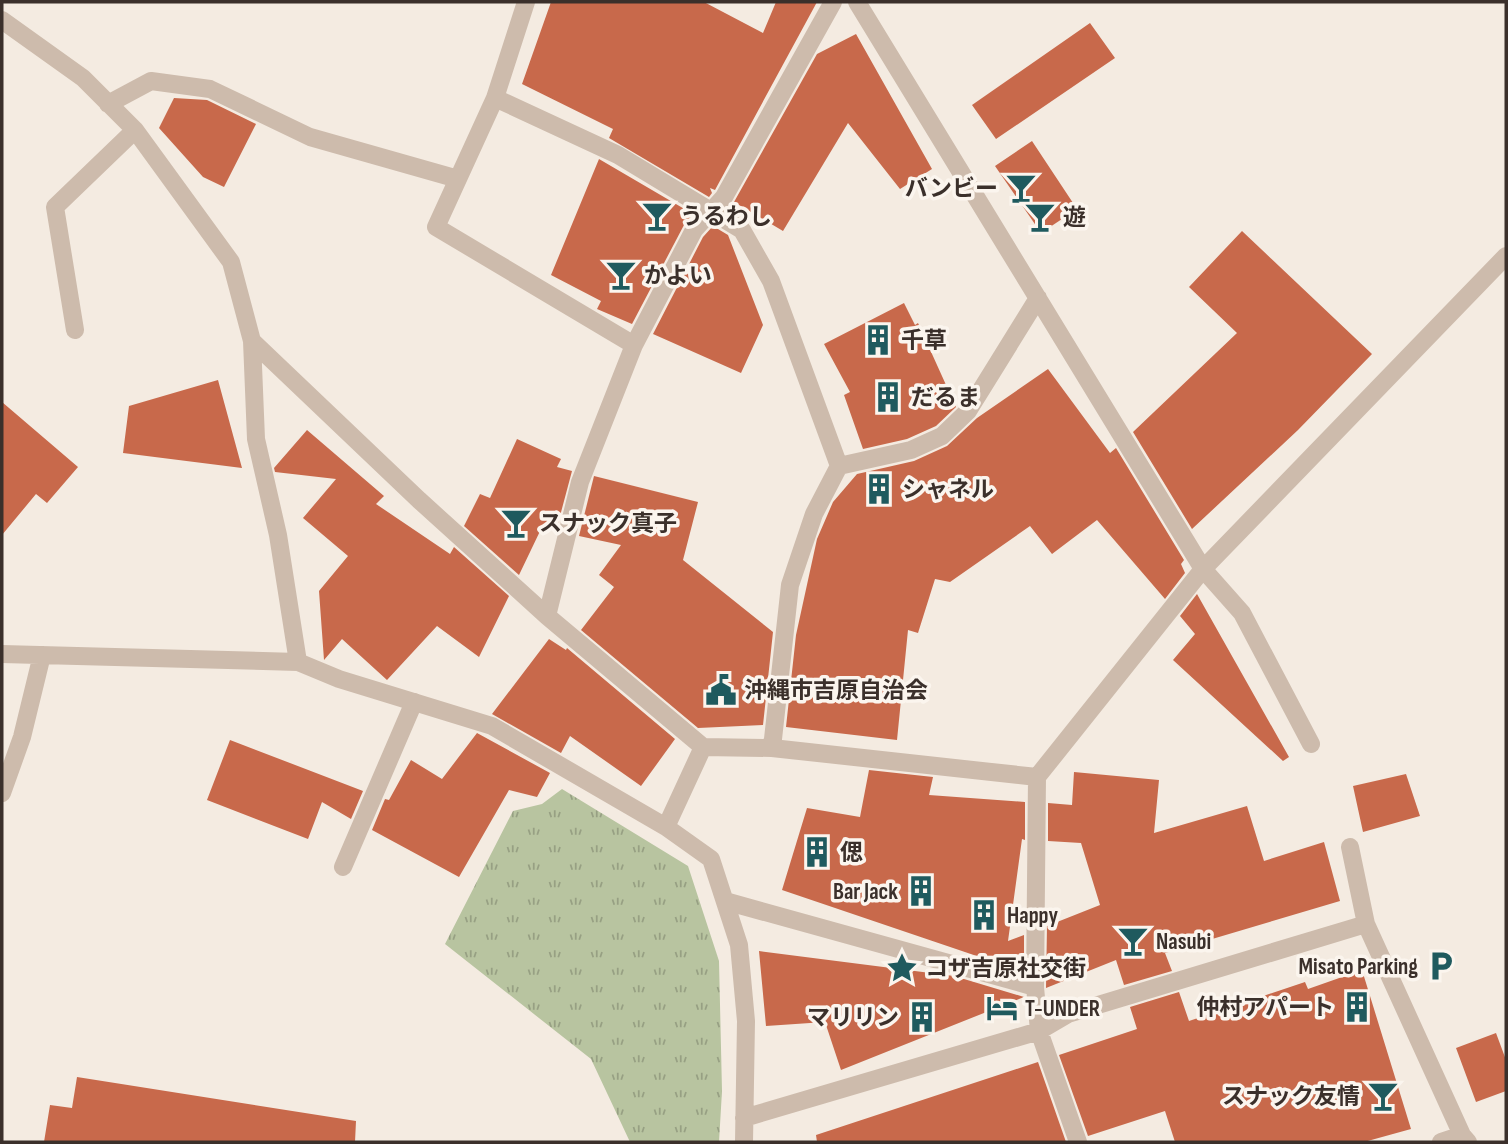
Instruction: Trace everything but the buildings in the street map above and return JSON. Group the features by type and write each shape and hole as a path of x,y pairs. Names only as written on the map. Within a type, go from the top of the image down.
{"street":[{"path":"526,2 495,98 436,227 634,345"},
{"path":"547,616 580,482 634,345 694,230 724,197 834,2"},
{"path":"857,2 1203,569 1242,613 1311,744"},
{"path":"2,20 83,78 135,130 231,262 252,341 256,439 278,535 298,662"},
{"path":"108,104 152,82 211,89 310,138 458,179"},
{"path":"495,98 618,155 712,209 742,230 771,281 839,466 814,514 790,586 772,748"},
{"path":"75,330 55,207 135,130"},
{"path":"1078,1142 1039,1031 1035,987 1037,777 1203,569 1506,256"},
{"path":"839,466 911,450 942,436 968,411 1038,298"},
{"path":"252,341 419,500 547,616 704,747 772,748 1037,777"},
{"path":"2,654 298,662 492,726 666,827 710,859 739,945 746,1021 744,1142"},
{"path":"2,793 23,737 42,655"},
{"path":"343,867 414,702"},
{"path":"666,827 704,747"},
{"path":"1350,847 1366,925 1465,1139 1441,1142"},
{"path":"725,901 1035,987"},
{"path":"744,1118 1039,1031 1068,1014 1366,925"}],"green space":[{"path":"562,789 688,866 719,961 722,1091 719,1142 630,1142 591,1059 445,944 513,811 542,804"}],"place":[{"name":"バンビー","path":"1021,188"},
{"name":"うるわし","path":"657,216"},
{"name":"遊","path":"1040,217"},
{"name":"かよい","path":"621,275"},
{"name":"千草","path":"878,340"},
{"name":"だるま","path":"888,397"},
{"name":"シャネル","path":"879,489"},
{"name":"スナック真子","path":"516,523"},
{"name":"沖縄市吉原自治会","path":"721,690"},
{"name":"偲","path":"817,852"},
{"name":"Bar Jack","path":"921,891"},
{"name":"Happy","path":"984,915"},
{"name":"Nasubi","path":"1133,941"},
{"name":"Misato Parking","path":"1441,966"},
{"name":"コザ吉原社交街","path":"902,968"},
{"name":"仲村アパート","path":"1357,1007"},
{"name":"T-UNDER","path":"1002,1008"},
{"name":"マリリン","path":"922,1017"},
{"name":"スナック友情","path":"1383,1096"}]}
